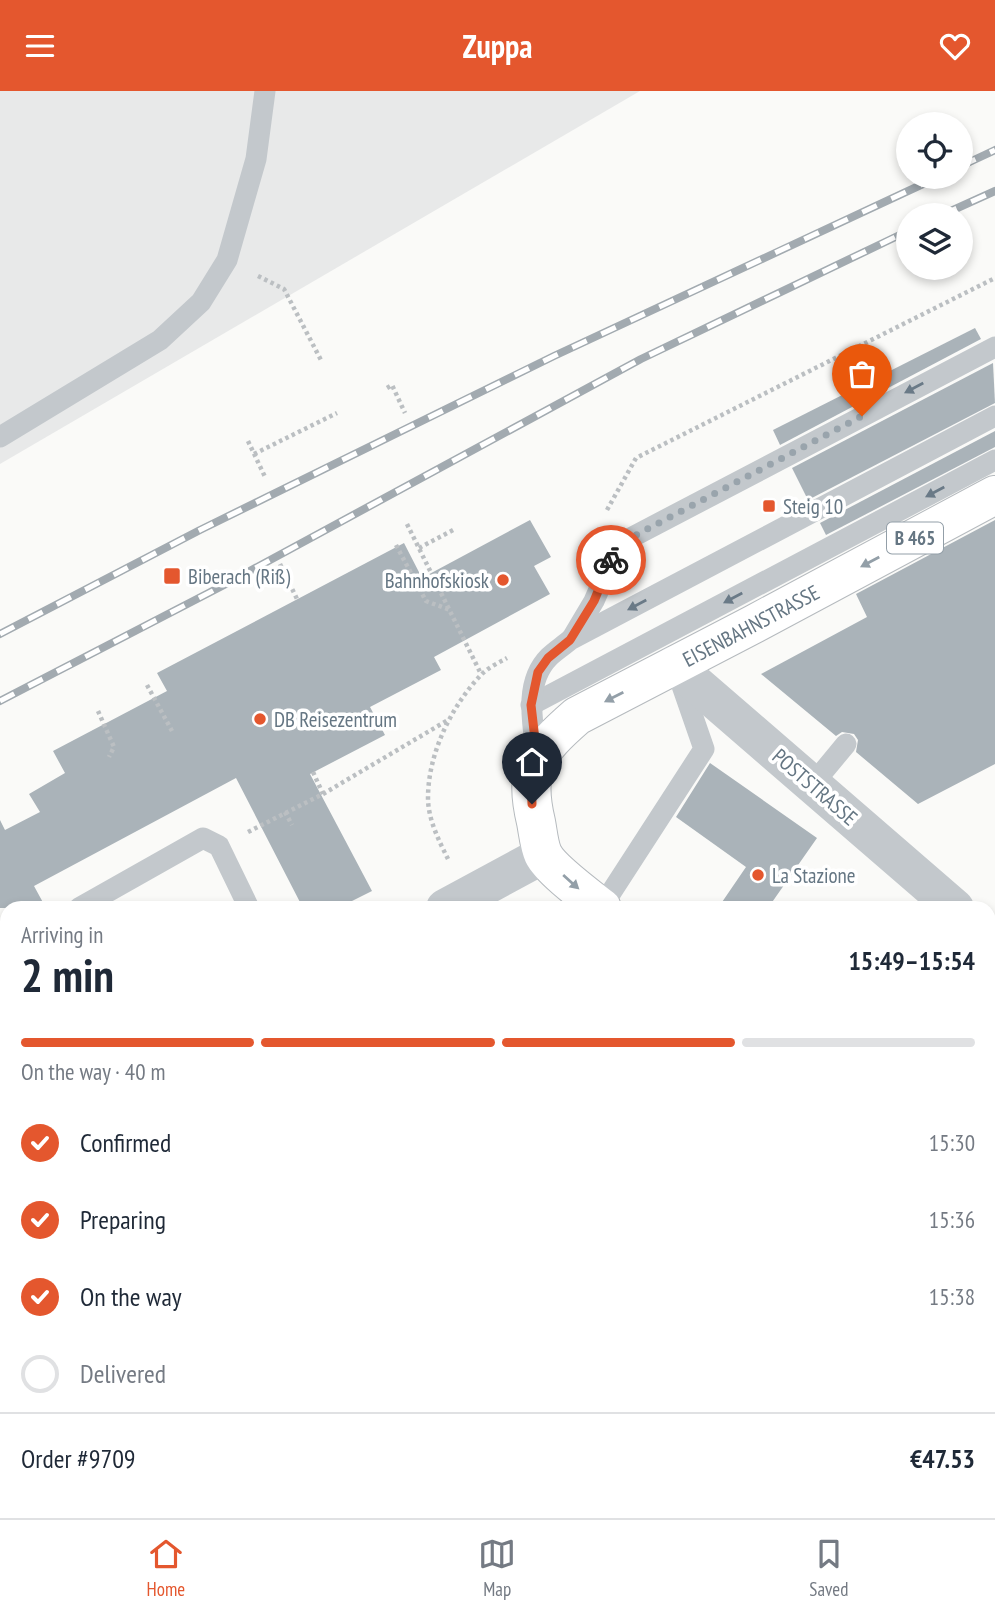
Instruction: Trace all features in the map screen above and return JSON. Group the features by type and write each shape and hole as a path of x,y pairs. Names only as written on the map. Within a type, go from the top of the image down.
{"main road":[{"name":"EISENBAHNSTRASSE","path":"534,767 558,733 577,716 995,495"},
{"path":"534,767 532,804 544,855 594,901"}],"street":[{"name":"POSTSTRASSE","path":"674,665 947,901"},
{"path":"458,901 544,855"}],"lane":[{"path":"0,437 160,340 201,302 227,260 256,159 265,91"},
{"path":"570,640 594,601 619,544 995,347"},
{"path":"534,767 531,705 538,672 548,658 570,640 995,416"},
{"path":"531,705 995,460"},
{"path":"606,901 704,749 674,665"},
{"path":"813,785 845,744"},
{"path":"91,901 202,838 219,846 246,901"}],"path":[{"path":"284,289 321,362"},
{"path":"387,388 393,385 405,413"},
{"path":"254,454 337,413"},
{"path":"248,442 266,479"},
{"path":"407,524 481,674"},
{"path":"419,548 455,529"},
{"path":"396,545 426,601 451,610"},
{"path":"280,564 297,599"},
{"path":"147,685 172,731"},
{"path":"98,711 114,747 109,757"},
{"path":"219,846 323,793 448,719"},
{"path":"313,772 323,793"},
{"path":"285,812 292,825"}],"shaded area":[{"path":"0,91 640,91 0,464"}],"building":[{"path":"975,328 981,339 780,445 773,430"},
{"path":"993,363 995,403 808,500 792,468"},
{"path":"995,431 995,447 826,535 820,523"},
{"path":"530,520 551,557 534,566 550,594 434,657 441,670 370,707 385,735 310,774 372,891 352,901 299,901 236,778 34,886 42,901 0,901 0,820 5,830 40,812 29,794 65,773 53,751 167,691 157,673 404,543 422,578"},
{"path":"995,520 995,764 918,804 856,752 858,740 854,734 842,732 836,736 761,674 867,617 856,594"},
{"path":"710,763 817,838 773,901 723,901 746,867 676,817"}],"railway":[{"path":"973,160 995,150"},
{"path":"0,634 200,530 554,356 912,189"},
{"path":"968,203 995,191"},
{"path":"0,701 224,585 641,359 896,237"}],"way so far":[{"path":"611,560 619,544 862,416"}],"place":[{"name":"Steig 10","path":"769,506"},
{"name":"Biberach (Riß)","path":"172,576"},
{"name":"Bahnhofskiosk","path":"503,580"},
{"name":"DB Reisezentrum","path":"260,719"},
{"name":"La Stazione","path":"758,875"}],"route":[{"path":"532,804 531,778 537,757 531,705 538,672 548,658 570,640 594,601 611,560"}]}
